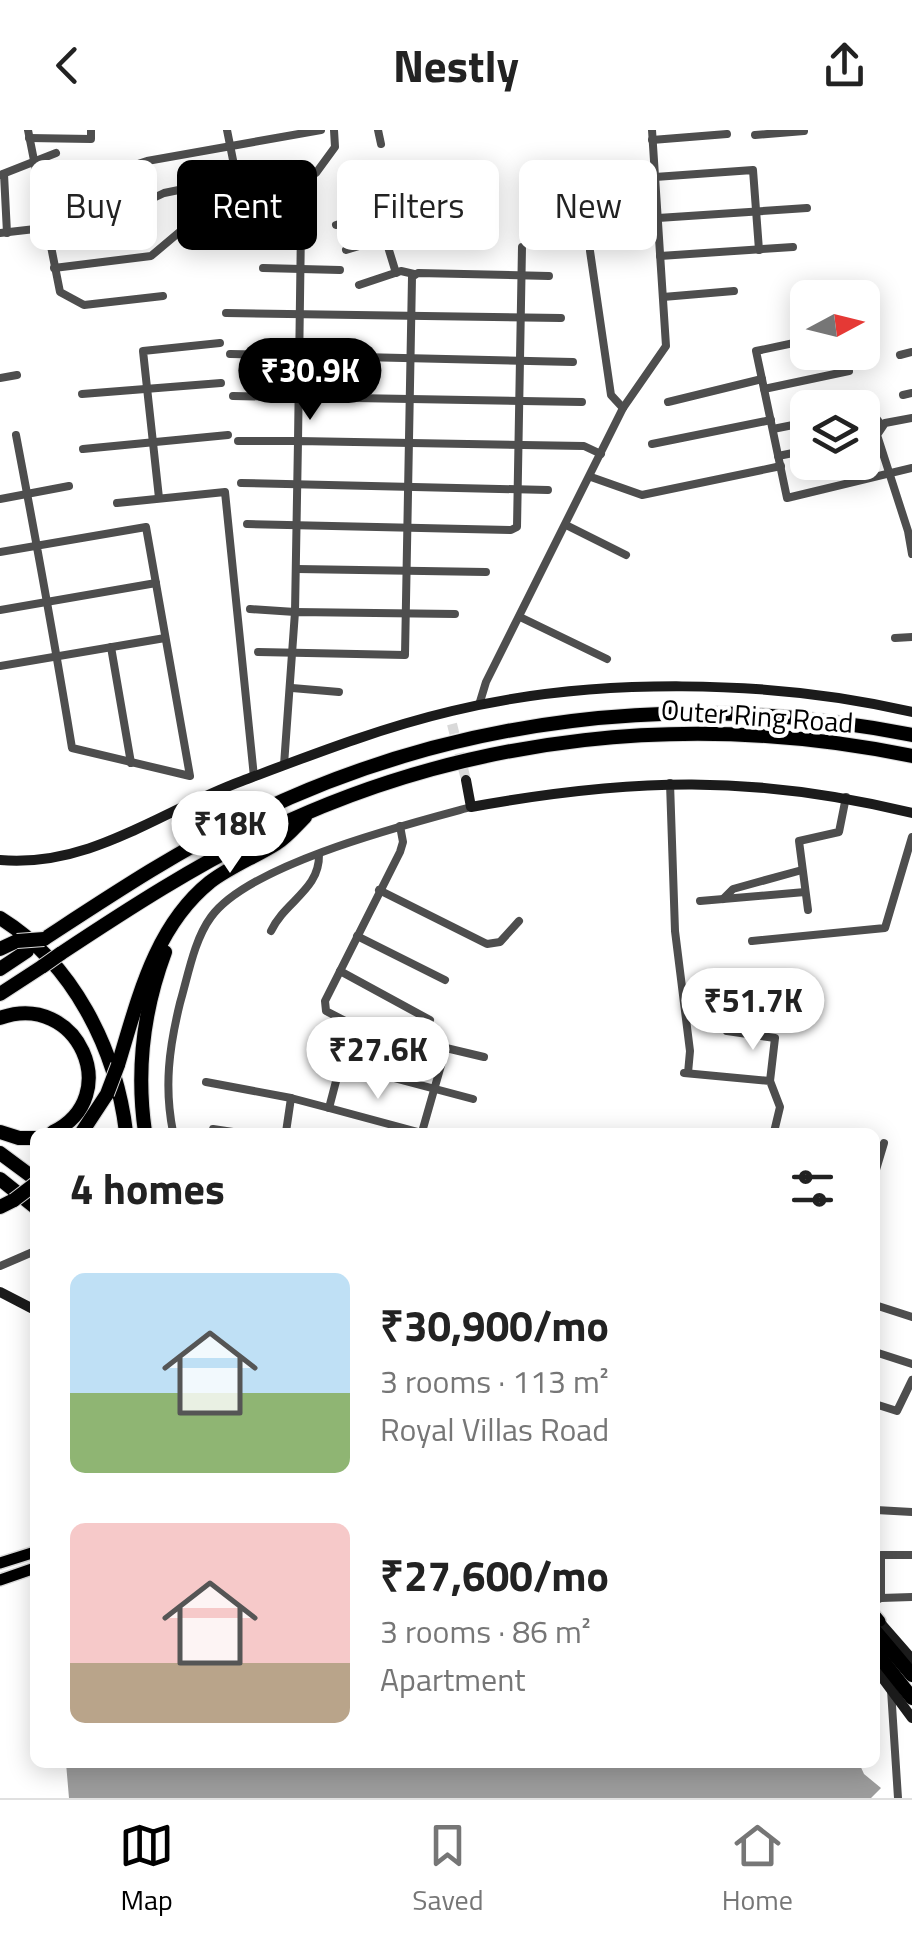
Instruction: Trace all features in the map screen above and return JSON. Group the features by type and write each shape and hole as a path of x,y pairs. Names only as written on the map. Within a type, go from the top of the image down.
{"highway":[{"name":"Outer Ring Road","path":"0,969 22,946 44,939 189,848 305,791 427,749 546,723 658,713 820,720 912,736"},
{"name":"Outer Ring Road","path":"0,994 188,872 313,810 432,768 573,740 659,733 818,741 912,756"},
{"path":"85,1128 107,1094 144,977 176,923 207,885 280,841 313,810"},
{"path":"0,918 39,948 78,997 106,1056 125,1128"},
{"path":"0,949 22,946"},
{"path":"145,1128 140,1060 158,958"},
{"path":"0,1018 10,1014 44,1014 69,1030 80,1044 89,1074 87,1092 72,1119 60,1128"},
{"path":"0,1132 30,1138"},
{"path":"0,1154 22,1188"},
{"path":"0,1170 22,1188"},
{"path":"0,1179 30,1203"},
{"path":"0,1187 30,1204"},
{"path":"880,1627 912,1675"},
{"path":"880,1657 912,1698"}],"main road":[{"path":"0,1562 30,1553"},
{"path":"0,1580 30,1570"}],"street":[{"path":"56,154 35,160 28,134 91,139 91,130"},
{"path":"227,130 233,160"},
{"path":"148,160 321,130"},
{"path":"317,172 335,147 334,130"},
{"path":"378,130 380,144"},
{"path":"754,136 804,130 806,141"},
{"path":"654,160 652,135 727,134"},
{"path":"30,162 2,175 4,233 30,230"},
{"path":"657,178 753,170 759,250"},
{"path":"478,705 623,408 666,346 657,205"},
{"path":"658,218 807,208"},
{"path":"54,268 151,256 177,234"},
{"path":"660,256 793,248"},
{"path":"50,250 60,292 80,304 163,296"},
{"path":"284,765 297,569 301,250"},
{"path":"389,250 396,273"},
{"path":"247,524 510,530 519,522 522,250"},
{"path":"590,251 611,394 623,408"},
{"path":"263,268 340,270"},
{"path":"358,284 407,271 549,276"},
{"path":"258,652 403,656 414,274"},
{"path":"663,297 734,291"},
{"path":"226,312 561,318"},
{"path":"159,498 143,351 220,343"},
{"path":"790,344 756,351 787,498 912,468"},
{"path":"900,355 912,352"},
{"path":"230,354 572,362"},
{"path":"668,402 849,372"},
{"path":"0,378 17,375"},
{"path":"82,394 221,383"},
{"path":"233,396 582,402"},
{"path":"880,430 912,418"},
{"path":"652,444 790,423"},
{"path":"83,449 228,435"},
{"path":"0,552 37,546 146,526 190,776 72,748 57,656 37,546 16,436"},
{"path":"880,436 887,474 910,531 912,554"},
{"path":"238,440 584,446 601,454"},
{"path":"778,456 790,454"},
{"path":"591,477 642,495 781,466"},
{"path":"241,483 548,490"},
{"path":"0,498 68,486"},
{"path":"117,503 225,492 254,776"},
{"path":"898,508 912,506"},
{"path":"566,525 626,555"},
{"path":"297,569 486,572"},
{"path":"0,610 156,583"},
{"path":"250,609 455,614"},
{"path":"520,617 607,660"},
{"path":"895,638 912,637"},
{"path":"0,666 166,638"},
{"path":"112,647 131,763"},
{"path":"0,860 18,862 72,854 136,832 254,776 386,728 478,705 651,686 806,694 912,712"},
{"path":"292,688 339,692"},
{"path":"449,712 452,724"},
{"path":"466,780 472,807"},
{"path":"670,783 675,932 690,1051 686,1073 770,1082"},
{"path":"172,1128 168,1052 203,930 225,902 260,879 400,826 472,807 572,789 670,783 756,785 846,796 912,813"},
{"path":"808,910 799,841 839,832 846,796"},
{"path":"400,826 400,852 324,1007 326,1012 351,1024 420,1050"},
{"path":"752,940 885,928 912,838"},
{"path":"271,931 280,914 315,879 319,854"},
{"path":"723,899 732,888 802,870"},
{"path":"379,890 487,944 500,942 520,921"},
{"path":"700,902 805,892"},
{"path":"357,936 445,980"},
{"path":"340,970 430,1020"},
{"path":"329,1108 351,1024"},
{"path":"727,1031 776,1038 770,1082 780,1107 775,1128"},
{"path":"421,1128 446,1048 484,1057"},
{"path":"341,1064 472,1100"},
{"path":"206,1082 291,1098 405,1128"},
{"path":"287,1128 291,1098"},
{"path":"880,1156 884,1143"},
{"path":"0,1266 30,1253"},
{"path":"0,1292 30,1307"},
{"path":"880,1307 912,1317"},
{"path":"880,1354 912,1364"},
{"path":"880,1405 896,1410 912,1380"},
{"path":"880,1510 912,1512"},
{"path":"880,1566 881,1555 912,1555"},
{"path":"880,1601 912,1597"},
{"path":"880,1625 912,1659"},
{"path":"880,1674 912,1718"},
{"path":"890,1685 898,1798"}],"shaded area":[{"path":"66,1768 861,1768 881,1788 871,1798 69,1798"}],"tunnel":[{"path":"452,724 466,780"}]}
